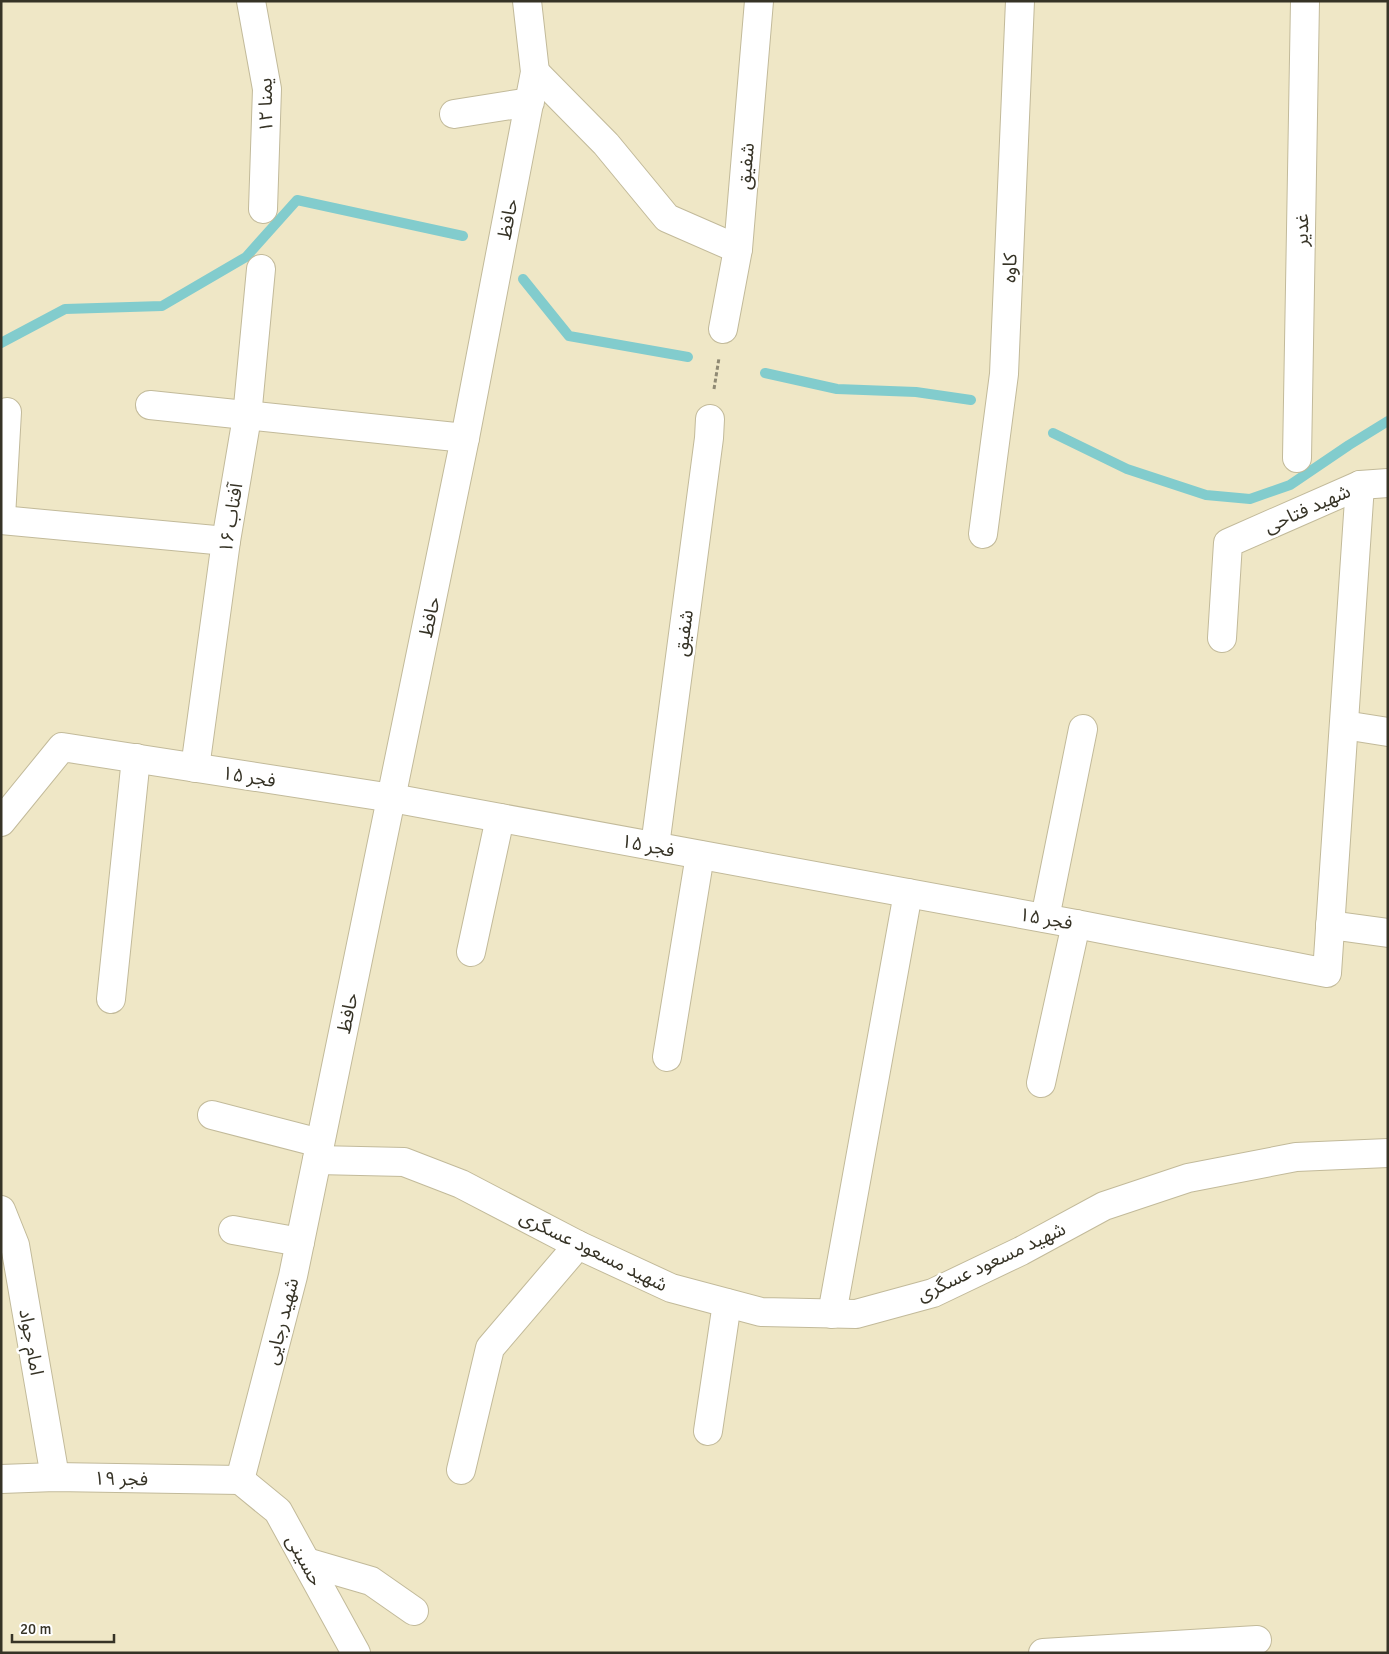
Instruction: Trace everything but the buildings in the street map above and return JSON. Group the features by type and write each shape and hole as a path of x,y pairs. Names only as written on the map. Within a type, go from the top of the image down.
{"street":[{"name":"یمنا ۱۲","path":"251,1 267,88 263,209"},
{"name":"حافظ","path":"319,1152 465,438 536,72 527,1"},
{"name":"شفیق","path":"723,329 738,249 759,1"},
{"name":"کاوه","path":"982,534 1004,374 1020,1"},
{"name":"غدیر","path":"1297,458 1305,1"},
{"path":"536,72 606,144 667,218 738,249"},
{"path":"454,114 530,102"},
{"name":"آفتاب ۱۶","path":"195,768 226,541 247,417 261,269"},
{"path":"150,405 247,417 465,438"},
{"path":"7,412 1,518 226,541"},
{"name":"شفیق","path":"655,846 710,419"},
{"name":"شهید فتاحی","path":"1222,638 1228,543 1360,485 1388,483"},
{"path":"1360,485 1330,925 1388,933"},
{"path":"1344,725 1388,732"},
{"path":"1045,918 1083,729"},
{"name":"فجر ۱۵","path":"1,822 62,746 392,798 1045,918 1327,973 1330,925"},
{"path":"111,999 136,758"},
{"path":"471,952 500,818"},
{"path":"667,1057 700,855"},
{"path":"832,1314 908,893"},
{"path":"1041,1082 1076,924"},
{"name":"شهید مسعود عسگری","path":"212,1115 319,1152 404,1162 461,1184 578,1245 671,1288 761,1312 856,1314 932,1292 1021,1252 1104,1206 1188,1178 1296,1157 1388,1153"},
{"name":"شهید رجایی","path":"240,1480 300,1242 319,1152"},
{"name":"امام جواد","path":"1,1210 15,1245 55,1477"},
{"path":"233,1230 300,1242"},
{"path":"461,1470 490,1348 578,1245"},
{"path":"708,1431 727,1303"},
{"name":"فجر ۱۹","path":"1,1479 55,1477 240,1480"},
{"name":"حسینی","path":"240,1480 278,1511 356,1653"},
{"path":"306,1562 371,1580 414,1611"},
{"path":"1044,1653 1164,1649 1257,1640"}],"path":[{"path":"710,419 723,329"}],"waterway":[{"path":"1,343 65,309 162,306 246,257 297,200 463,236"},
{"path":"523,279 569,336 688,357"},
{"path":"765,373 837,389 916,392 971,400"},
{"path":"1053,433 1127,469 1206,495 1250,499 1290,485 1388,421"}]}
